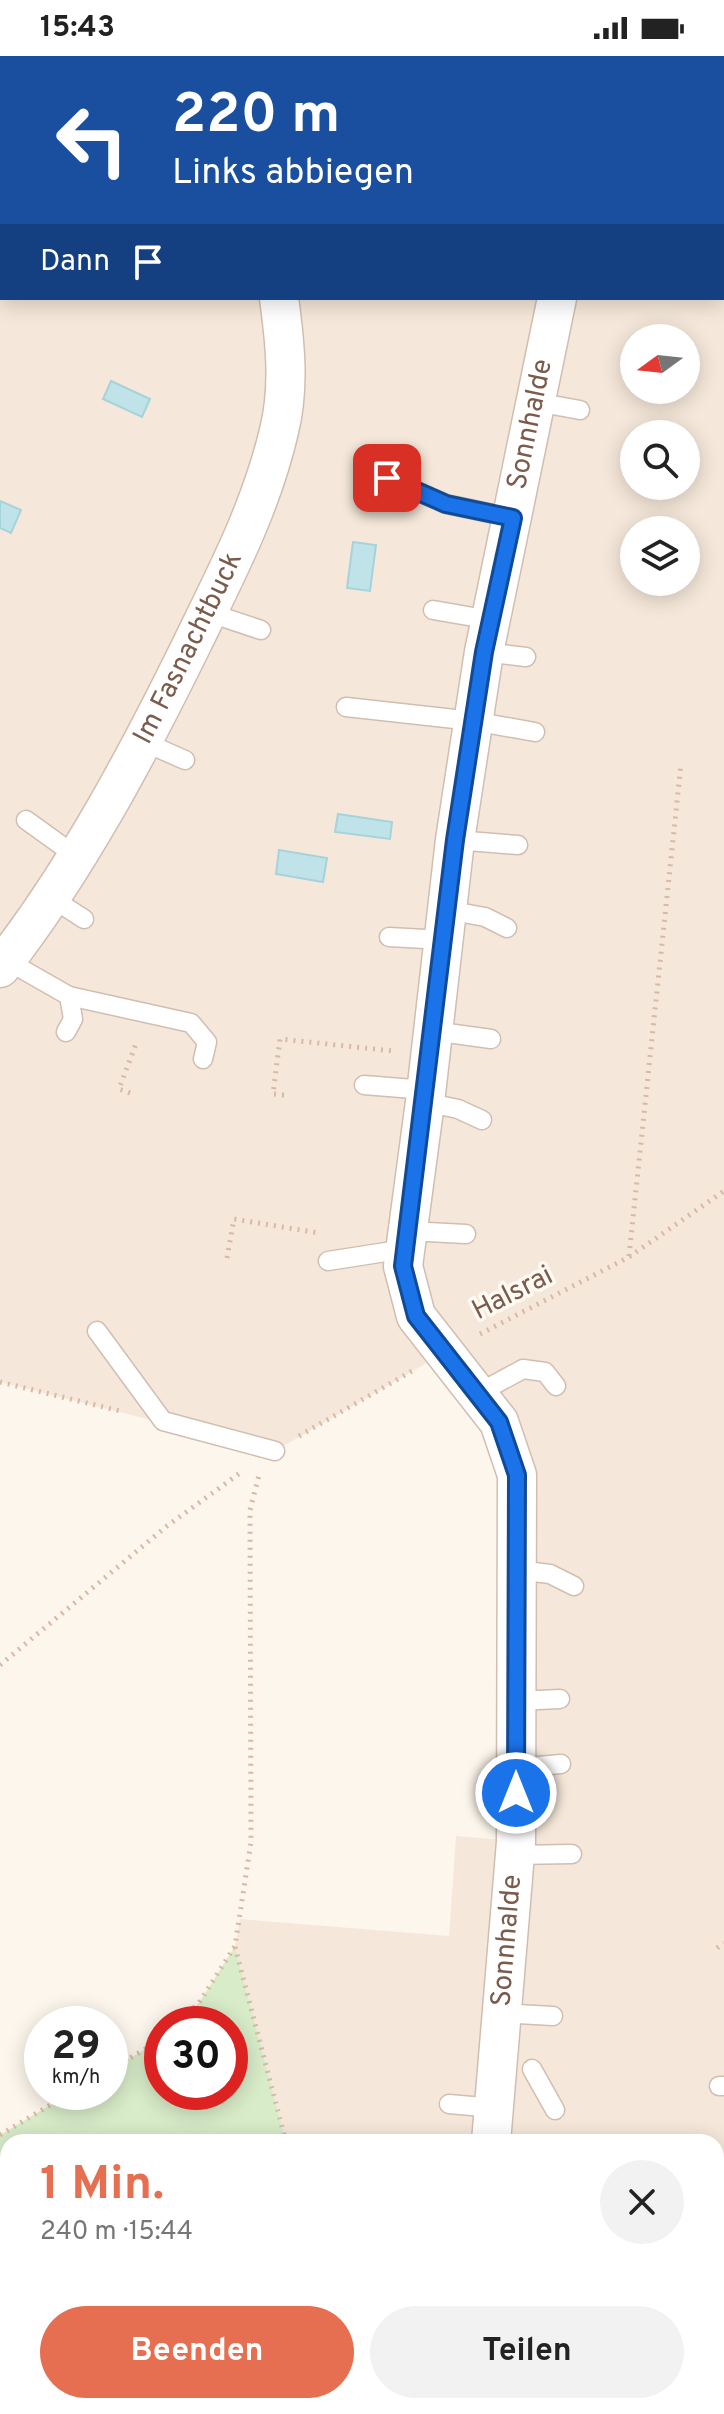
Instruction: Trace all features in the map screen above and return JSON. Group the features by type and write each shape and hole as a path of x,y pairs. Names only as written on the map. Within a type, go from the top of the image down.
{"street":[{"name":"Im Fasnachtbuck","path":"3,964 30,930 144,742 253,517 280,429 286,383 279,300"},
{"name":"Sonnhalde","path":"492,2125 514,1855 517,1475 499,1422 416,1316 403,1266 455,840 473,721 557,300"}],"lane":[{"path":"536,402 580,410"},
{"path":"387,478 446,504 513,518"},
{"path":"433,610 526,657"},
{"path":"207,612 261,630"},
{"path":"346,707 473,721 535,732"},
{"path":"144,742 185,760"},
{"path":"26,820 76,856"},
{"path":"455,840 518,845"},
{"path":"50,897 84,919"},
{"path":"389,937 485,917 507,928"},
{"path":"3,964 69,996 191,1023 207,1042 203,1059"},
{"path":"66,1032 73,1019 69,996"},
{"path":"364,1085 428,1070 491,1039"},
{"path":"428,1070 458,1109 482,1120"},
{"path":"336,1260 407,1240 466,1234"},
{"path":"97,1331 163,1421 275,1451"},
{"path":"477,1394 523,1369 545,1372 556,1386"},
{"path":"517,1570 550,1574 574,1586"},
{"path":"516,1701 560,1699"},
{"path":"516,1768 561,1764"},
{"path":"514,1855 572,1854"},
{"path":"501,2013 553,2016"},
{"path":"532,2069 555,2110"},
{"path":"449,2104 492,2125"}],"path":[{"path":"629,1257 681,764"},
{"path":"130,1093 119,1089 147,1013"},
{"path":"284,1095 273,1094 280,1039 428,1070"},
{"name":"Halsrai","path":"0,1665 178,1517 275,1451 444,1352 629,1257 724,1191"},
{"path":"227,1258 234,1219 327,1235 336,1260"},
{"path":"0,1382 163,1421"},
{"path":"275,1451 261,1470 250,1510 251,1842 235,1946 284,2134"},
{"path":"717,1948 724,1943"},
{"path":"196,2006 235,1946"},
{"path":"2,2134 42,2110"}],"shaded area":[{"path":"0,300 724,300 724,2134 284,2134 235,1946 240,1919 449,1936 456,1836 515,1841 517,1475 444,1353 275,1451 0,1382"}],"green space":[{"path":"235,1946 284,2134 2,2134 42,2110 128,2110 128,2059 144,2050 144,2110 248,2110 248,2006 196,2006"}],"water":[{"path":"111,381 150,399 142,417 103,399"},
{"path":"0,501 21,510 11,533 0,528"},
{"path":"353,542 376,545 370,591 347,588"},
{"path":"338,814 392,822 390,839 335,832"},
{"path":"279,850 327,858 323,882 276,874"}],"route":[{"path":"387,478 446,504 513,518 484,652 455,840 403,1266 416,1316 499,1422 517,1475 516,1793"}]}
